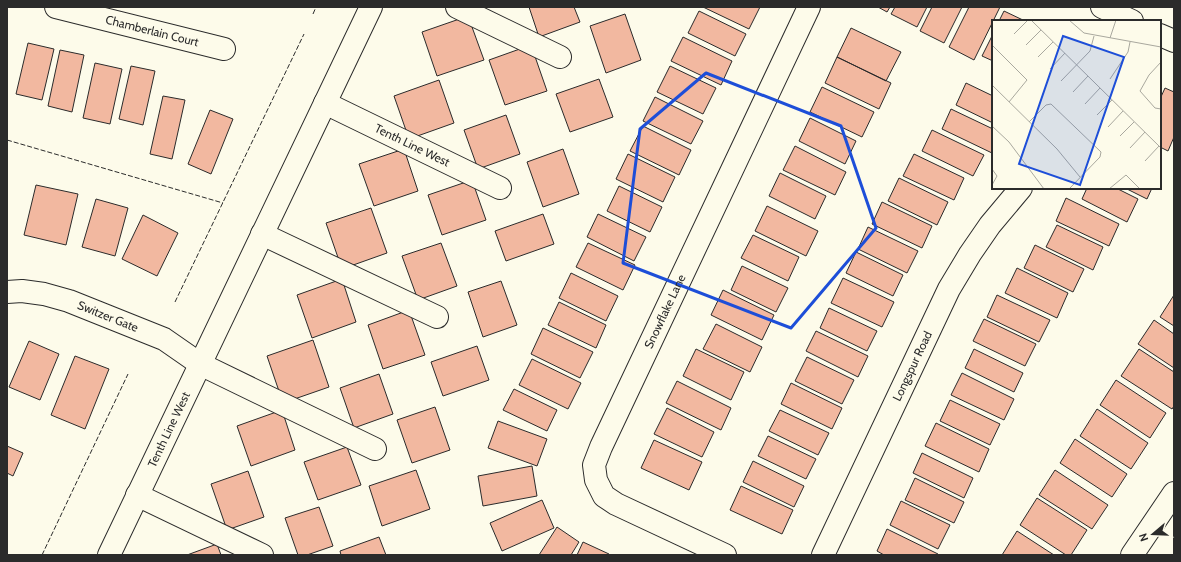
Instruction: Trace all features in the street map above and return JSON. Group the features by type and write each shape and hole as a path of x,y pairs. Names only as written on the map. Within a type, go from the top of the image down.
{"street":[{"name":"Chamberlain Court","path":"56,7 224,49"},
{"name":"Tenth Line West","path":"109,555 371,7"},
{"path":"457,7 560,57"},
{"name":"Snowflake Lane","path":"725,555 616,504 604,496 596,480 594,465 607,433 809,7"},
{"path":"1161,35 1174,41"},
{"name":"Tenth Line West","path":"325,103 500,188"},
{"name":"Longspur Road","path":"823,555 949,289 986,231 1020,189"},
{"path":"262,234 437,317"},
{"name":"Switzer Gate","path":"7,292 22,291 44,294 68,301 164,339 200,364"},
{"path":"200,364 375,450"},
{"path":"1132,555 1174,493"},
{"path":"137,496 262,555"}],"highlighted area":[{"path":"706,73 841,126 876,228 791,328 623,263 640,129"}],"building":[{"path":"529,7 574,7 580,22 539,37"},
{"path":"703,7 760,7 749,29"},
{"path":"878,7 890,7 887,12"},
{"path":"895,7 927,7 917,27 891,14"},
{"path":"932,7 962,7 944,43 920,31"},
{"path":"969,7 1000,7 994,20 992,20 992,23 974,60 949,47"},
{"path":"699,11 746,34 735,56 688,33"},
{"path":"1004,11 1023,20 1000,20"},
{"path":"625,14 641,60 606,73 590,26"},
{"path":"468,16 484,60 437,76 422,32"},
{"path":"851,28 901,52 886,81 837,57"},
{"path":"992,36 992,61 982,56"},
{"path":"683,37 732,61 721,85 671,61"},
{"path":"28,43 54,49 42,100 16,94"},
{"path":"531,45 547,91 505,105 489,60"},
{"path":"60,50 84,55 72,112 48,106"},
{"path":"837,57 891,83 879,109 825,83"},
{"path":"95,63 122,69 110,124 83,118"},
{"path":"131,66 155,71 143,125 119,119"},
{"path":"670,66 716,88 703,114 657,92"},
{"path":"599,79 613,117 570,132 556,94"},
{"path":"439,80 454,123 409,139 394,96"},
{"path":"966,83 992,96 992,123 956,105"},
{"path":"822,87 874,112 862,137 810,112"},
{"path":"1165,88 1174,92 1174,137 1168,151 1161,148 1161,97"},
{"path":"163,96 185,100 172,159 150,154"},
{"path":"655,97 703,121 691,144 643,121"},
{"path":"951,109 992,129 992,153 942,129"},
{"path":"210,110 233,119 211,174 188,164"},
{"path":"506,115 520,154 478,169 464,130"},
{"path":"810,118 856,141 845,164 799,141"},
{"path":"643,126 691,150 679,175 630,151"},
{"path":"932,130 984,155 973,176 922,151"},
{"path":"795,146 846,172 835,195 783,170"},
{"path":"404,149 418,191 374,206 359,164"},
{"path":"563,149 579,194 543,207 527,162"},
{"path":"628,154 675,177 663,202 616,179"},
{"path":"914,154 964,178 954,200 903,176"},
{"path":"780,173 826,196 815,219 769,196"},
{"path":"899,178 948,202 937,225 888,201"},
{"path":"472,180 486,220 442,235 428,195"},
{"path":"36,185 78,194 66,245 24,235"},
{"path":"619,186 662,207 650,232 607,211"},
{"path":"1087,189 1118,189 1138,199 1127,222 1082,199"},
{"path":"1127,189 1152,189 1147,199"},
{"path":"1066,198 1119,224 1109,246 1056,221"},
{"path":"96,199 128,208 115,256 82,247"},
{"path":"882,202 932,226 922,248 872,224"},
{"path":"767,206 818,231 806,256 755,231"},
{"path":"371,208 387,253 342,269 326,223"},
{"path":"543,214 554,244 506,261 495,231"},
{"path":"598,214 646,237 634,261 587,237"},
{"path":"143,215 178,233 157,276 122,259"},
{"path":"1057,225 1103,247 1093,270 1046,247"},
{"path":"868,227 918,251 907,273 858,249"},
{"path":"753,235 799,257 788,281 741,258"},
{"path":"441,243 457,286 418,300 402,256"},
{"path":"588,243 635,265 623,290 576,267"},
{"path":"1035,245 1084,269 1073,292 1024,268"},
{"path":"856,252 903,275 893,296 846,273"},
{"path":"742,266 788,288 776,312 731,290"},
{"path":"1017,268 1068,293 1057,318 1005,293"},
{"path":"571,273 618,296 606,321 559,298"},
{"path":"843,278 894,302 882,327 831,303"},
{"path":"342,279 356,322 312,338 297,295"},
{"path":"501,281 517,325 483,337 468,292"},
{"path":"723,290 774,315 762,340 711,315"},
{"path":"997,295 1050,320 1039,342 987,317"},
{"path":"1174,295 1174,326 1160,317"},
{"path":"559,302 606,325 596,348 548,325"},
{"path":"829,308 877,331 867,351 820,328"},
{"path":"409,310 425,355 383,369 368,325"},
{"path":"984,319 1036,344 1025,366 973,341"},
{"path":"1154,320 1174,334 1174,368 1138,344"},
{"path":"716,324 762,347 750,372 703,349"},
{"path":"543,328 593,352 580,378 531,354"},
{"path":"816,331 868,356 858,377 806,351"},
{"path":"313,340 329,387 283,403 267,356"},
{"path":"29,341 59,354 40,400 9,387"},
{"path":"477,346 489,380 443,396 431,362"},
{"path":"696,349 744,372 731,400 683,376"},
{"path":"974,349 1023,373 1014,392 965,368"},
{"path":"1139,349 1174,372 1174,406 1172,409 1121,376"},
{"path":"75,356 109,369 85,429 51,415"},
{"path":"807,357 854,380 842,404 795,381"},
{"path":"532,359 581,383 568,409 519,385"},
{"path":"962,373 1014,399 1004,420 951,395"},
{"path":"379,374 393,414 354,428 340,388"},
{"path":"1116,380 1166,413 1150,438 1100,405"},
{"path":"677,381 731,408 721,430 666,403"},
{"path":"791,383 842,408 832,429 781,404"},
{"path":"514,389 557,410 547,431 503,410"},
{"path":"950,400 1000,424 990,445 940,421"},
{"path":"435,407 450,450 412,463 397,420"},
{"path":"667,408 714,432 702,457 654,434"},
{"path":"1097,409 1148,443 1131,469 1080,436"},
{"path":"282,410 295,450 251,466 237,426"},
{"path":"780,410 829,433 818,455 769,431"},
{"path":"498,421 547,439 537,466 488,448"},
{"path":"936,423 989,449 979,472 925,446"},
{"path":"768,436 816,459 806,479 758,456"},
{"path":"1075,439 1127,474 1112,497 1060,463"},
{"path":"654,440 702,462 689,490 641,468"},
{"path":"7,446 23,453 13,476 7,473"},
{"path":"347,447 361,485 318,500 304,462"},
{"path":"922,453 973,478 964,498 913,473"},
{"path":"753,461 804,486 794,507 743,482"},
{"path":"532,466 537,496 483,506 478,476"},
{"path":"416,470 430,509 382,526 369,486"},
{"path":"1055,470 1108,505 1092,529 1039,495"},
{"path":"248,471 264,517 227,530 211,484"},
{"path":"915,478 964,502 954,523 905,500"},
{"path":"741,486 793,510 782,534 730,510"},
{"path":"1037,498 1087,530 1071,555 1066,555 1020,525"},
{"path":"542,500 554,528 502,551 490,523"},
{"path":"901,501 950,525 938,549 890,525"},
{"path":"319,507 333,546 307,555 298,555 285,518"},
{"path":"557,527 579,542 571,555 539,555"},
{"path":"887,529 938,554 884,555 877,551"},
{"path":"1017,531 1054,555 1002,555"},
{"path":"379,537 386,555 341,555 340,551"},
{"path":"583,542 609,554 609,555 577,555"},
{"path":"217,544 221,555 187,555"}],"fence":[{"path":"313,14 316,7"},
{"path":"175,302 304,34"},
{"path":"7,140 223,203"},
{"path":"42,555 128,374"}]}
